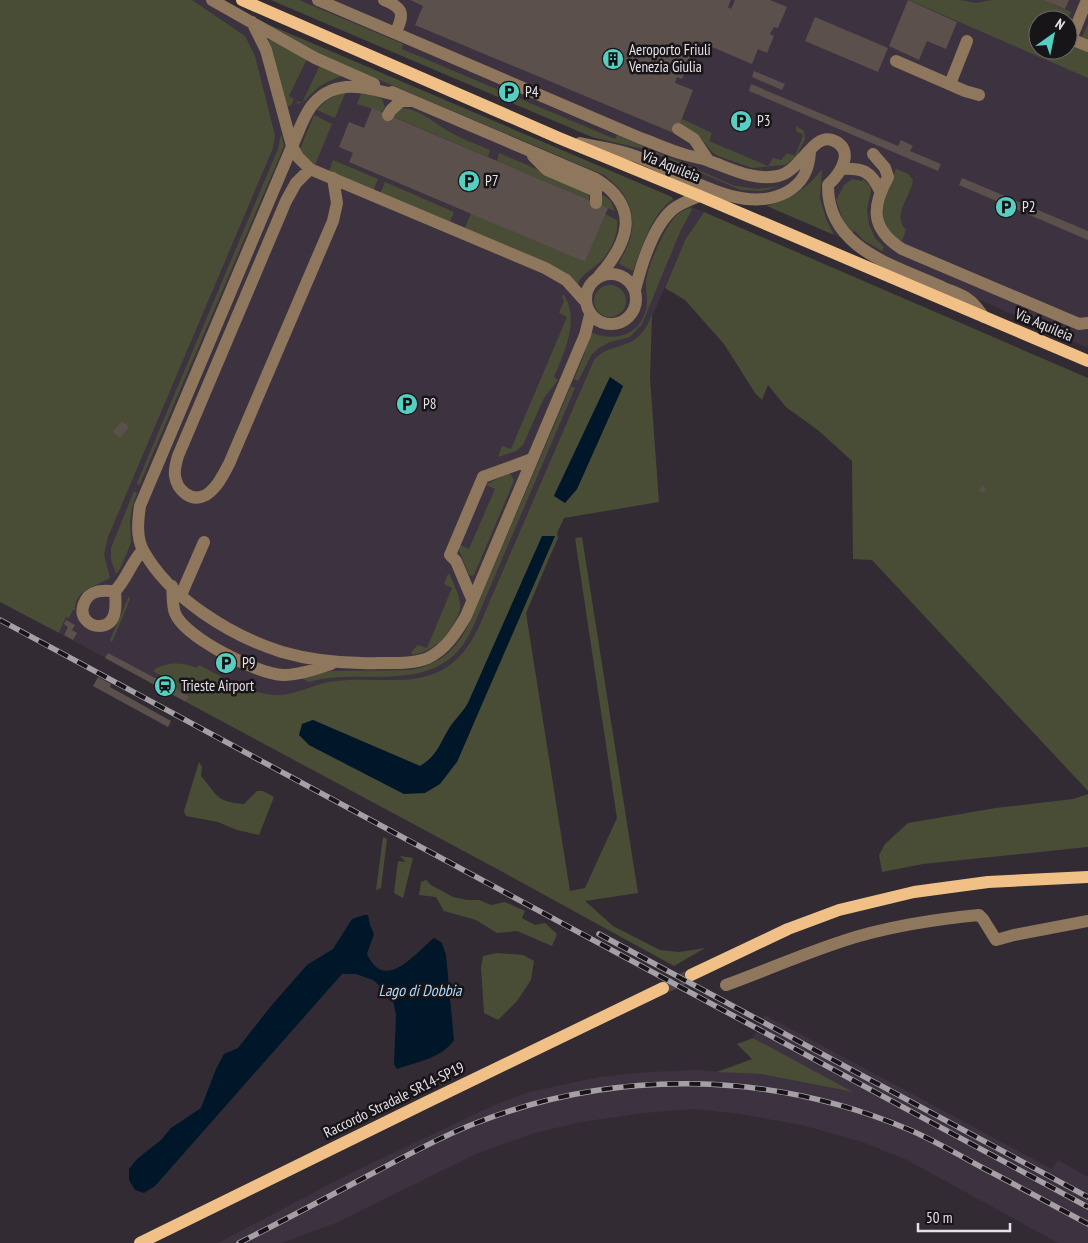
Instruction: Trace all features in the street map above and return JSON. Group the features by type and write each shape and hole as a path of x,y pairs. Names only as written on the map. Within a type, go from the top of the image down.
{"main road":[{"name":"Via Aquileia","path":"242,0 559,138 1088,361"},
{"path":"691,975 788,929 839,910 914,892 988,882 1088,877"},
{"name":"Raccordo Stradale SR14-SP19","path":"140,1243 663,988"}],"lane":[{"path":"212,0 315,58 596,180 616,194 622,204 626,230 611,263 591,282 586,291 585,301"},
{"path":"250,0 282,17"},
{"path":"318,0 640,138 683,154 708,160 749,176 781,176 801,162 814,144 824,139 832,139 844,150 846,156 842,169 828,185 831,212 836,224 848,238 868,253 968,299 984,317"},
{"path":"384,0 395,5 401,11 402,18 396,32"},
{"path":"1087,0 1071,39 1088,46"},
{"path":"252,22 266,50 292,146 298,157 310,169 544,268 566,280 585,301 590,315 585,335 466,616 453,637 440,651 428,658 404,663 336,662 295,655 253,641 221,624 176,590 143,550 138,518 143,496 292,146 313,104 330,91 348,86 365,86 404,98"},
{"path":"950,84 967,41"},
{"path":"896,61 979,95"},
{"path":"388,115 404,98"},
{"path":"678,129 694,140 708,160"},
{"path":"559,138 633,155 722,193 757,200 784,194 796,187 808,169 810,149"},
{"path":"530,152 546,170 596,191 596,203"},
{"path":"873,154 885,168 888,177 880,191 876,211 881,232 889,241 902,250 1079,324 1088,323"},
{"path":"842,169 857,168 868,173 876,180 880,191"},
{"path":"310,169 296,183 286,201 178,456 175,474 178,487 186,495 201,497 207,494 221,479 229,464 333,221 337,194 333,178"},
{"path":"590,315 603,324 612,325 627,319 635,306 635,290 650,247 664,219 672,210 700,196"},
{"path":"599,276 616,274 624,277 635,290"},
{"path":"472,599 456,560 450,555 483,477 532,459"},
{"path":"204,542 176,590 175,612 182,624 192,633 230,656 261,669 282,675 304,672 336,662"},
{"path":"115,591 122,584 137,556 143,550"},
{"path":"726,985 835,944 928,920 979,915 984,919 996,940 1088,921"}],"shaded area":[{"path":"173,0 209,0 704,212 685,240 557,533 558,538 526,613 485,862 59,633 119,495"},
{"path":"270,0 1088,0 1088,348 834,235 820,198 821,170 804,189 782,202 767,206 592,137"},
{"path":"765,1015 1052,1169 1058,1160 1088,1177 1088,1243 1058,1243 907,1160 865,1143 802,1125 740,1114 694,1109 644,1113 581,1122 535,1133 478,1153 336,1223 282,1243 218,1243 345,1176 497,1104 529,1092 599,1077 695,1070 761,1074 851,1092 753,1038"}],"green space":[{"path":"0,0 192,0 245,36 255,56 275,135 273,148 108,537 104,554 110,578 78,597 75,610 73,610 69,618 66,617 59,633 0,602"},
{"path":"271,0 299,0 403,44 402,49 615,139 617,135 735,186 758,189 781,186 762,191 741,190 647,150 592,137"},
{"path":"909,0 960,0 976,3 992,0 1043,0 1066,10 1028,10 1028,52"},
{"path":"265,23 673,199 665,205 653,222 633,271 619,264 630,239 632,229 631,211 624,195 604,175 321,55"},
{"path":"1088,24 1088,78 1047,60 1078,60 1078,40 1080,41"},
{"path":"270,39 307,59 289,96 294,99 291,106 287,106 268,41"},
{"path":"320,65 342,76 316,89 303,102"},
{"path":"346,91 335,118 317,110 330,98"},
{"path":"362,91 382,99 385,107 382,112 357,104"},
{"path":"400,108 414,110 455,135 490,150 488,157 392,116"},
{"path":"314,115 332,124 315,165 305,158 300,149"},
{"path":"682,119 712,133 709,141 768,166 773,158 781,160 787,153 795,156 803,136 796,131 796,126 804,131 805,139 796,157 785,165 752,168 712,152 699,136 679,126"},
{"path":"281,134 284,146 139,486 137,483 278,149"},
{"path":"499,153 581,188 589,194 589,200 497,161"},
{"path":"333,160 378,179 373,192 329,171"},
{"path":"822,169 820,198 834,235 767,206 791,197 810,182"},
{"path":"896,169 908,174 913,180 901,212 900,218 906,230 902,241 892,235 886,227 883,218 885,198"},
{"path":"852,179 862,181 863,179 870,186 867,210 869,224 875,238 884,247 882,251 863,240 855,231 851,233 844,223 836,200 844,185"},
{"path":"385,182 454,212 450,222 465,228 471,213 585,262 605,214 617,220 617,231 607,254 584,275 577,285 380,194"},
{"path":"603,195 610,200 615,211 598,204"},
{"path":"691,208 692,210 680,232 642,324 630,337 610,342 599,348 592,354 578,381 574,379 584,355 590,332 607,337 624,335 637,326 642,319 647,306 646,280 654,254 671,222 680,212"},
{"path":"704,212 1088,378 1088,791 872,560 853,559 852,461 819,431 786,407 768,385 762,400 755,393 724,344 685,300 665,288 685,240"},
{"path":"610,285 622,289 626,301 622,313 610,317 598,313 594,301 598,289"},
{"path":"563,294 571,314 571,324 566,347 554,377 558,380 544,398 523,445 516,451 498,457 502,446 511,449 567,317 559,313 564,301"},
{"path":"652,314 650,378 659,502 564,518 557,533 558,538 526,613 570,891 585,888 617,818 575,538 582,537 638,893 585,901 613,926 660,950 679,952 705,948 674,966 186,702 189,696 162,682 164,677 153,671 169,664 181,664 197,668 199,665 245,687 264,693 280,695 294,693 329,682 412,679 430,675 447,667 463,653 477,631 594,360 605,351 635,339 644,330","holes":["610,377 623,386 577,489 565,503 554,495","554,536 457,762 404,794 309,745 302,724 313,720 420,766 433,756 451,726 468,703 542,537"]},
{"path":"571,386 575,388 477,618 467,639 458,651 443,664 407,675 328,678 309,682 301,678 331,671 411,670 423,667 442,658 456,644 473,615"},
{"path":"510,473 514,481 474,575 469,575 459,550 460,545 469,549 495,489 486,485"},
{"path":"134,491 137,493 130,521 131,543 116,574 111,560 111,548"},
{"path":"448,574 459,597 460,611 448,632 438,643 426,651 412,655 411,652 418,645 427,648 452,588 444,584"},
{"path":"129,596 130,599 112,642 110,640"},
{"path":"199,762 202,767 201,776 222,799 244,804 257,791 263,791 274,797 259,835 237,830 218,822 186,816 184,811"},
{"path":"1088,794 1088,847 923,864 882,872 879,855 885,844 908,823 996,808 1073,799"},
{"path":"383,837 387,839 381,888 376,890"},
{"path":"400,856 413,858 403,898 394,893 398,861 405,862"},
{"path":"426,880 431,885 453,897 479,900 491,905 505,902 525,911 522,918 535,925 545,923 557,934 552,946 517,931 497,933 476,920 444,911 436,897 419,895 421,882"},
{"path":"497,953 523,955 534,961 531,980 517,1001 498,1020 484,1013 481,968 483,956"},
{"path":"753,1038 853,1092 761,1074 717,1072 752,1059 737,1044"}],"water":[{"path":"610,377 623,386 577,489 565,503 554,496"},
{"path":"542,536 555,536 457,762 440,784 425,793 404,794 309,745 299,735 302,724 313,720 420,766 427,761 437,750 451,725 468,703"},
{"name":"Lago di Dobbia","path":"368,915 374,934 367,954 374,965 383,970 391,970 410,960 434,938 442,943 446,955 454,1040 436,1055 397,1069 394,1064 396,1015 392,996 373,980 356,974 342,974 155,1186 144,1193 135,1190 129,1180 129,1169 137,1159 161,1140 171,1128 201,1108 224,1054 238,1048 307,965 333,949 352,919"}],"building":[{"name":"Aeroporto Friuli Venezia Giulia","path":"410,0 731,0 728,7 731,9 735,0 770,0 787,7 778,28 774,27 770,34 774,36 767,53 758,49 752,64 698,41 682,79 677,77 675,83 693,90 676,134 415,25 423,6"},
{"path":"908,0 957,22 946,49 927,41 919,60 889,46"},
{"path":"1043,0 1069,0 1065,9"},
{"path":"815,17 888,48 878,72 805,41"},
{"path":"754,71 785,84 782,90 752,77"},
{"path":"751,84 898,146 901,140 913,146 910,151 941,164 938,171 749,91"},
{"name":"P7","path":"372,108 608,208 585,262 349,162 353,153 339,147 349,122 364,128"},
{"path":"962,178 1088,231 1088,240 959,185"},
{"path":"122,421 129,427 120,438 113,432"},
{"path":"983,486 986,490 983,493 979,490"},
{"path":"66,620 75,625 72,630 77,633 73,640 64,635 68,627 64,624"},
{"path":"108,653 189,696 186,702 105,658"},
{"path":"98,677 111,684 110,687 171,721 168,727 93,686"}],"tunnel":[{"path":"663,988 691,975"}],"railway":[{"path":"0,620 1088,1207"},
{"path":"599,934 1088,1197"},
{"path":"239,1243 426,1146 476,1123 529,1105 583,1093 638,1085 693,1084 749,1087 803,1096 857,1111 910,1130 929,1139 1088,1224"}],"place":[{"name":"Aeroporto Friuli Venezia Giulia","path":"613,59"},
{"name":"P4","path":"509,92"},
{"name":"P3","path":"741,121"},
{"name":"P7","path":"469,181"},
{"name":"P2","path":"1006,207"},
{"name":"P8","path":"407,404"},
{"name":"P9","path":"226,663"},
{"name":"Trieste Airport","path":"165,686"}]}
